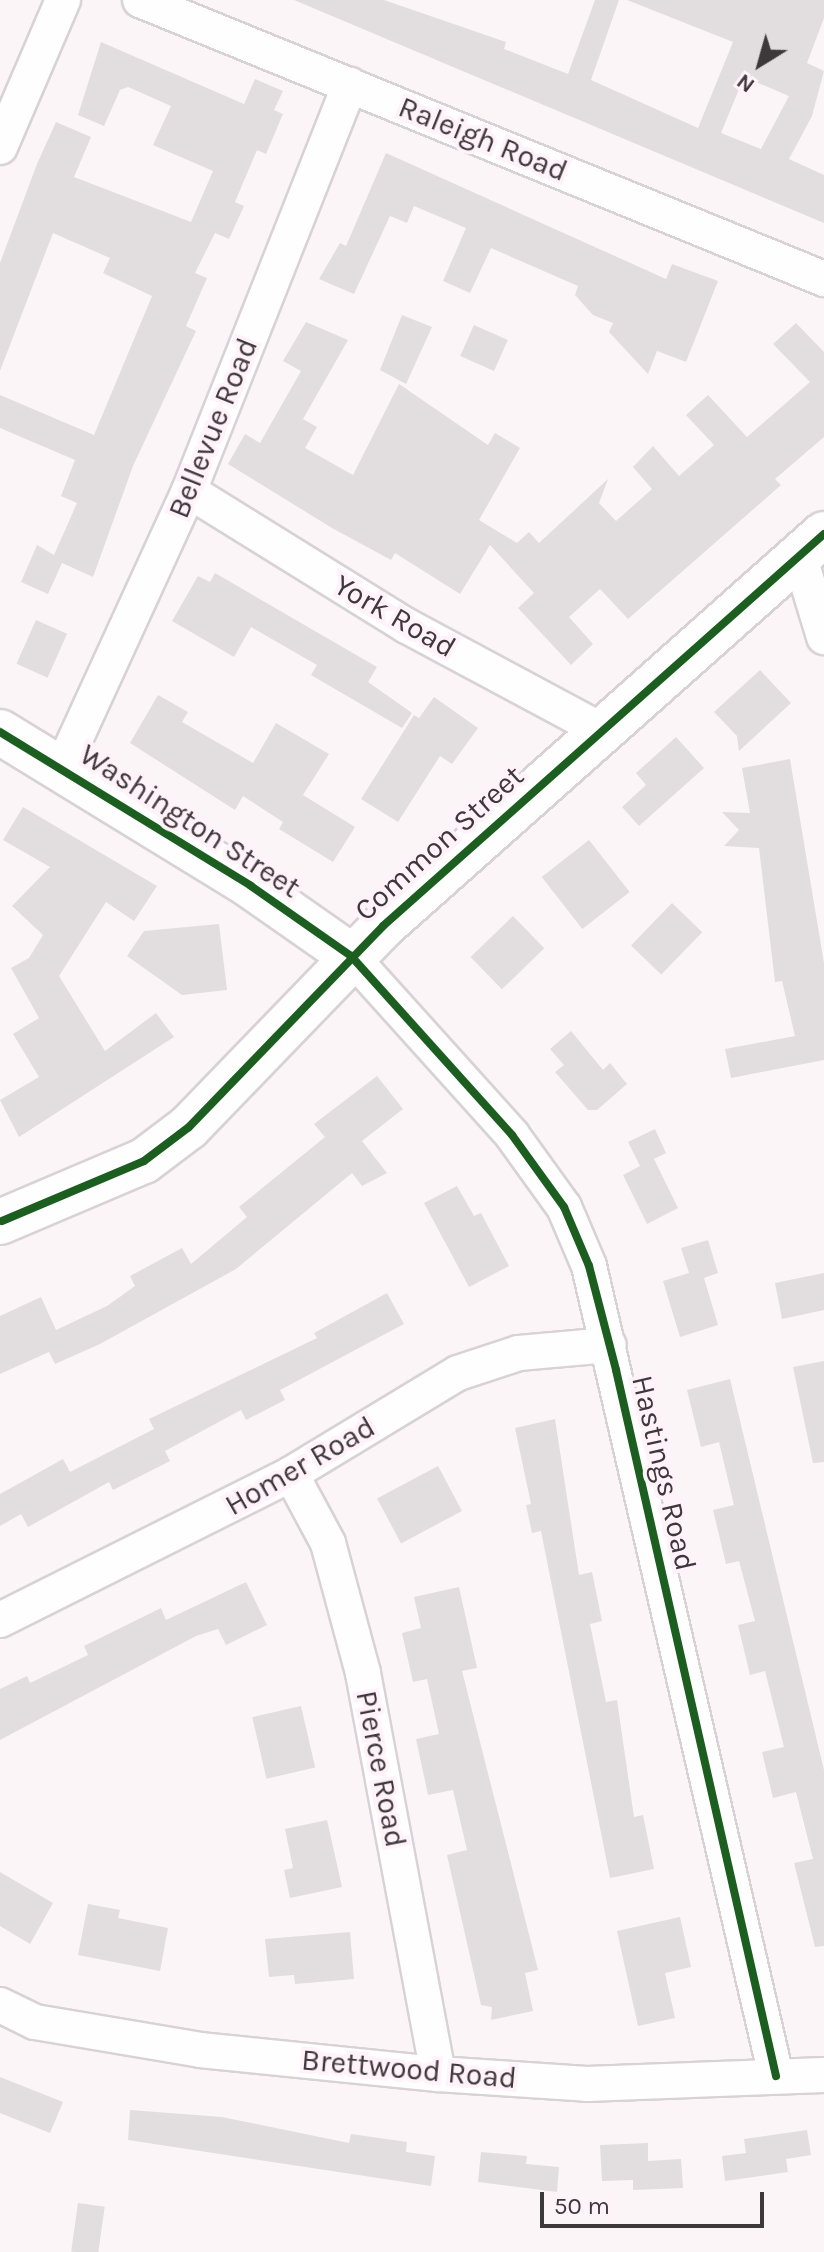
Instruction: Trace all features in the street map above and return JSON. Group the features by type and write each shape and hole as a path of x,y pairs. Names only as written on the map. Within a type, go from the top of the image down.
{"main road":[{"name":"Common Street","path":"1,1220 144,1161 189,1127 351,956 515,804 605,732 812,544"},
{"name":"Washington Street","path":"0,732 63,766 351,956"}],"street":[{"path":"0,147 63,0"},
{"name":"Raleigh Road","path":"140,0 824,279"},
{"name":"Bellevue Road","path":"63,766 189,491 350,85"},
{"name":"York Road","path":"189,491 407,626 605,732"},
{"path":"812,544 824,637"},
{"name":"Hastings Road","path":"351,956 512,1135 564,1207 589,1266 776,2076"},
{"name":"Homer Road","path":"0,1620 291,1474 458,1373 519,1353 609,1345"},
{"name":"Pierce Road","path":"291,1474 328,1543 363,1673 438,2074"},
{"name":"Brettwood Road","path":"0,2005 35,2022 200,2050 438,2074 587,2084 824,2075"}],"building":[{"path":"294,0 384,0 506,42 504,49 568,74 595,0 619,0 591,80 698,128 733,42 627,0 824,0 824,18 807,63 824,71 812,116 789,159 824,175 824,223","holes":["744,77 789,96 761,149 721,133"]},
{"path":"101,42 244,104 255,79 283,91 274,110 283,114 266,154 257,150 235,202 244,206 229,239 215,233 195,273 207,278 186,326 196,331 133,466 93,577 62,563 48,594 21,582 37,545 54,555 77,503 61,496 75,460 0,428 0,395 94,435 152,296 103,273 110,258 53,233 0,371 0,263 37,164 56,122 91,137 74,177 191,222 213,171 153,145 171,106 128,87 120,90 104,126 78,115"},
{"path":"386,153 666,279 672,264 718,281 686,362 657,351 648,374 609,332 613,323 593,315 575,295 578,286 491,248 470,293 443,281 466,228 414,206 407,223 390,216 354,294 319,279 340,243 346,246"},
{"path":"402,315 432,327 406,384 380,370"},
{"path":"306,322 348,340 303,419 317,427 305,448 353,475 399,384 488,445 495,433 520,448 479,520 517,543 529,532 539,543 608,479 599,503 616,521 652,489 633,467 653,446 679,476 714,445 686,415 708,395 747,437 810,382 773,344 796,323 824,352 824,437 775,479 781,485 628,619 600,589 569,617 593,644 571,665 518,608 534,593 490,545 460,594 395,553 391,560 332,528 228,464 245,434 260,443 301,371 283,361"},
{"path":"474,325 508,340 494,371 460,356"},
{"path":"215,573 377,667 368,682 412,713 402,728 311,675 317,665 251,627 234,657 172,621 198,576 210,582"},
{"path":"36,620 67,634 48,678 16,664"},
{"path":"760,670 791,703 739,751 737,736 714,712"},
{"path":"158,695 188,712 182,722 253,763 276,723 329,754 303,795 355,827 333,862 279,829 283,822 243,796 235,810 130,743"},
{"path":"434,697 478,728 452,764 440,756 398,822 361,799 414,715 419,718"},
{"path":"676,737 704,768 639,826 622,807 646,785 636,773"},
{"path":"790,759 824,963 824,1060 731,1078 725,1049 795,1036 782,981 775,982 759,848 724,846 739,830 722,812 750,813 742,768"},
{"path":"23,807 157,886 134,921 106,902 59,976 105,1051 156,1013 174,1037 19,1137 0,1100 39,1077 13,1034 39,1018 11,968 29,958 43,935 12,906 50,867 3,840"},
{"path":"589,840 630,892 582,929 542,877"},
{"path":"672,903 702,932 661,975 631,945"},
{"path":"513,916 544,948 502,989 471,957"},
{"path":"219,924 227,990 182,995 127,956 144,931"},
{"path":"571,1031 603,1070 610,1063 627,1084 597,1110 588,1110 555,1072 564,1065 550,1049"},
{"path":"377,1076 403,1109 362,1141 387,1173 362,1186 352,1173 236,1269 100,1344 55,1364 49,1352 0,1374 0,1316 41,1297 56,1330 107,1306 135,1286 130,1276 182,1248 191,1264 247,1217 239,1207 325,1137 314,1124"},
{"path":"655,1129 666,1153 654,1159 678,1208 647,1224 623,1175 640,1166 628,1142"},
{"path":"457,1186 474,1216 481,1213 509,1266 469,1287 424,1203"},
{"path":"708,1240 718,1273 704,1278 718,1325 680,1337 663,1281 689,1273 681,1248"},
{"path":"824,1273 824,1310 782,1319 775,1283"},
{"path":"387,1293 404,1324 280,1390 285,1400 246,1420 241,1410 165,1451 170,1461 113,1490 109,1482 28,1527 21,1514 0,1526 0,1494 63,1459 70,1472 154,1429 149,1419 317,1338 314,1333"},
{"path":"824,1361 824,1462 813,1463 793,1367"},
{"path":"730,1379 824,1770 824,1946 815,1947 794,1863 813,1859 796,1792 773,1798 762,1752 784,1747 765,1671 750,1675 738,1625 755,1621 739,1561 726,1564 713,1510 734,1505 719,1442 701,1447 687,1390"},
{"path":"555,1419 579,1575 592,1572 602,1621 590,1624 606,1702 617,1700 634,1817 643,1815 654,1869 610,1878 541,1531 532,1533 526,1505 531,1504 515,1428"},
{"path":"438,1466 462,1511 401,1543 377,1498"},
{"path":"246,1582 267,1625 226,1645 218,1629 196,1636 0,1740 0,1689 27,1676 30,1683 88,1655 84,1646 161,1608 166,1620"},
{"path":"459,1587 477,1668 462,1671 538,1970 525,1973 533,2011 491,2020 492,2007 481,2005 447,1855 467,1850 453,1790 428,1795 416,1739 439,1734 427,1679 413,1682 402,1633 421,1628 414,1597"},
{"path":"301,1706 315,1767 266,1779 252,1717"},
{"path":"327,1820 342,1887 290,1898 284,1870 293,1868 285,1829"},
{"path":"0,1872 53,1903 30,1944 0,1926"},
{"path":"88,1904 120,1910 118,1918 168,1928 160,1971 78,1955"},
{"path":"680,1917 691,1967 665,1973 675,2018 638,2026 617,1931"},
{"path":"350,1932 354,1979 295,1984 294,1975 269,1977 265,1939"},
{"path":"0,2077 63,2102 50,2133 0,2113"},
{"path":"130,2110 222,2117 349,2143 351,2134 407,2142 406,2152 435,2156 431,2186 128,2140"},
{"path":"807,2130 811,2155 786,2159 788,2172 725,2181 722,2156 746,2153 744,2139"},
{"path":"648,2143 648,2161 681,2159 683,2188 633,2190 633,2180 602,2181 600,2145"},
{"path":"481,2152 527,2156 526,2164 559,2167 557,2192 478,2182"},
{"path":"78,2203 105,2207 98,2252 71,2252"}],"cycle path":[{"path":"2,1221 144,1161 189,1127 383,926 824,534"},
{"path":"0,732 251,886 351,956 512,1135 564,1207 589,1266 616,1370 776,2076"}]}
